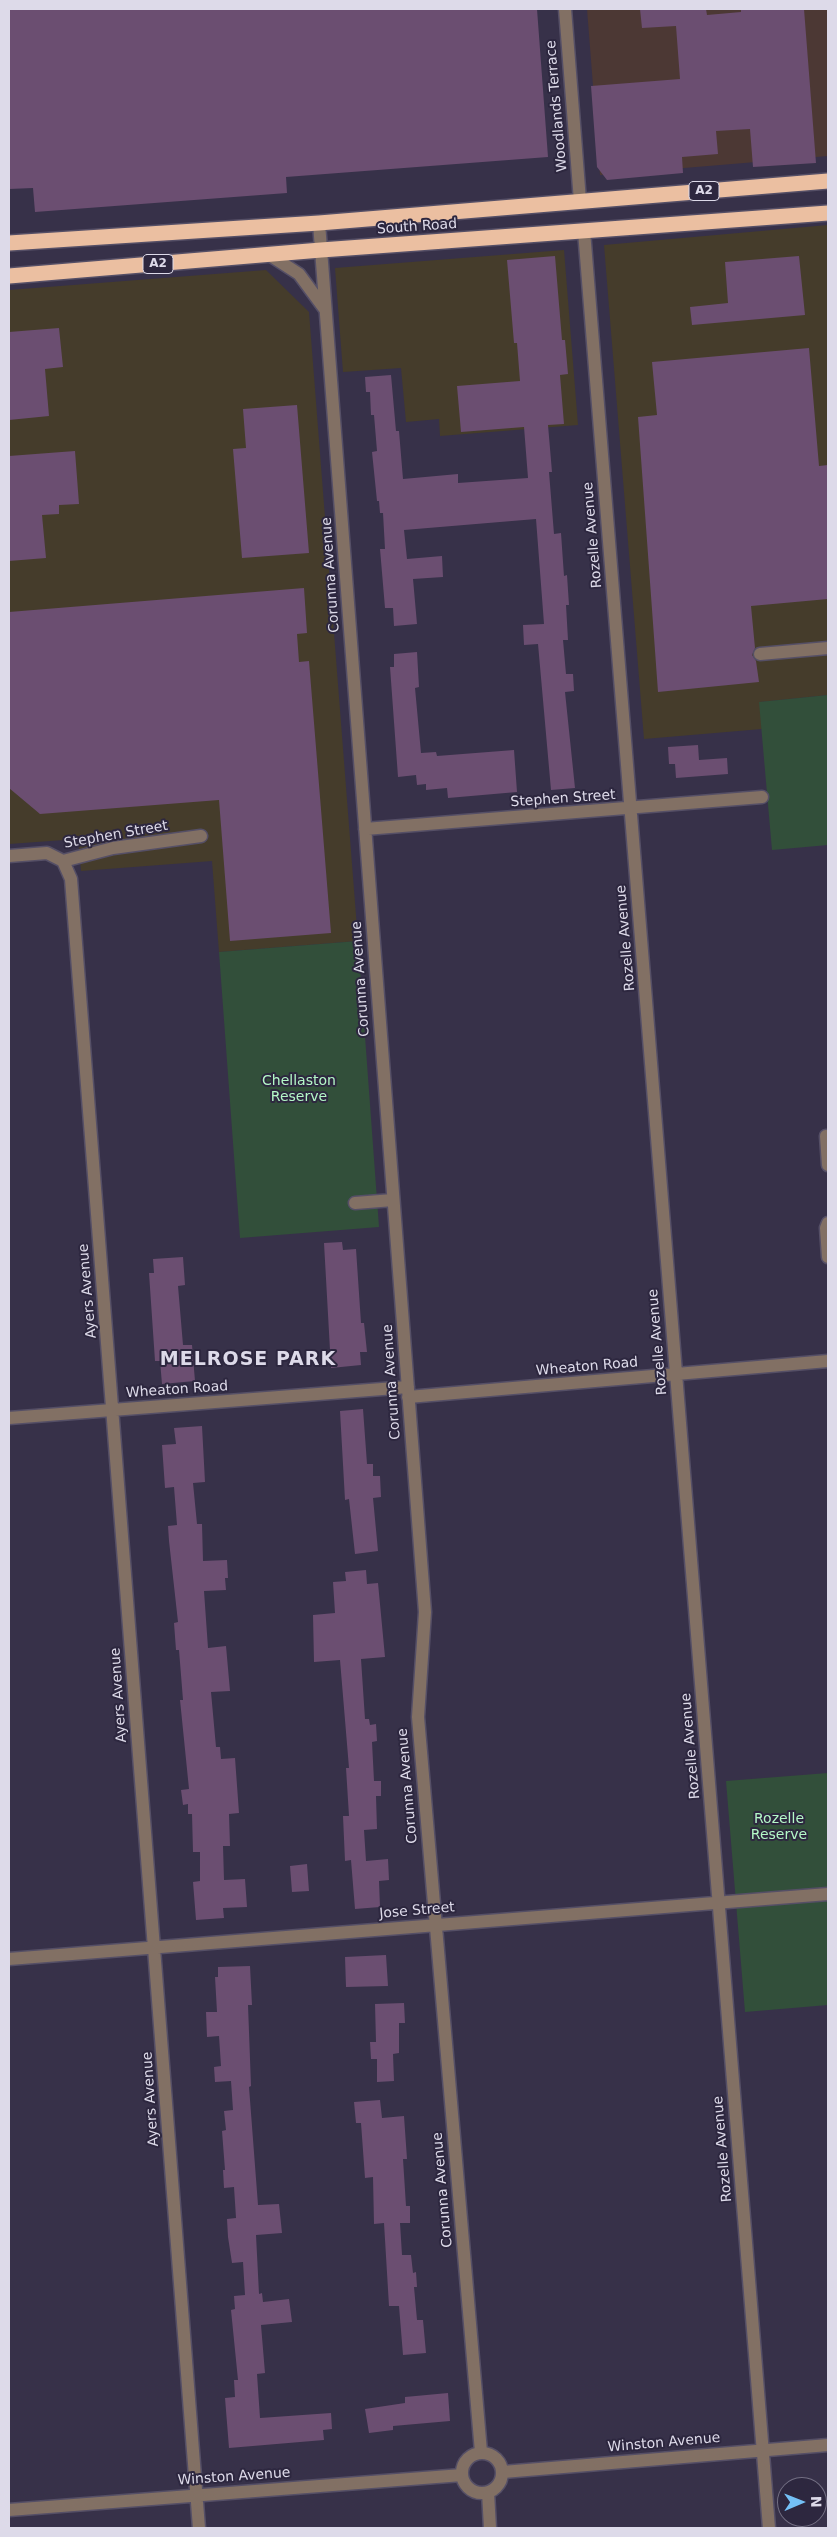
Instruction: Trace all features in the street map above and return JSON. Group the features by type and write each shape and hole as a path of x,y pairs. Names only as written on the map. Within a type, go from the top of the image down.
{"highway":[{"name":"South Road","path":"9,243 319,223 828,181"},
{"name":"South Road","path":"9,276 268,254 828,214"}],"street":[{"name":"Woodlands Terrace","path":"564,9 580,201"},
{"name":"Corunna Avenue","path":"319,223 425,1612 418,1717 434,1925 481,2452"},
{"name":"Rozelle Avenue","path":"584,231 768,2528"},
{"name":"Corunna Avenue","path":"268,254 299,274 326,310"},
{"path":"760,654 828,648"},
{"name":"Stephen Street","path":"365,829 630,809 762,796"},
{"name":"Stephen Street","path":"9,856 47,853 63,862 113,848 201,836"},
{"name":"Ayers Avenue","path":"63,862 71,879 199,2528"},
{"path":"826,1136 828,1165"},
{"path":"355,1203 393,1200"},
{"path":"828,1223 826,1228 828,1257"},
{"name":"Wheaton Road","path":"9,1418 676,1375 828,1361"},
{"name":"Jose Street","path":"9,1958 828,1894"},
{"name":"Winston Avenue","path":"503,2472 828,2445"},
{"path":"481,2452 495,2457 503,2472 498,2485 488,2492 473,2491 467,2487 462,2475 467,2459 481,2452"},
{"name":"Winston Avenue","path":"9,2510 462,2475"},
{"path":"488,2492 490,2528"}],"shaded area":[{"path":"587,9 828,9 828,156 600,175"},
{"path":"828,225 828,695 760,702 762,729 644,739 604,245"},
{"path":"564,250 578,425 440,436 439,419 406,422 401,368 343,372 335,268"},
{"path":"266,270 309,312 358,941 219,952 212,861 81,871 78,839 9,844 9,290"}],"green space":[{"path":"828,695 828,845 772,850 759,702"},
{"name":"Chellaston Reserve","path":"358,941 379,1227 240,1238 219,952"},
{"name":"Rozelle Reserve","path":"828,1773 828,2005 745,2012 726,1781"}],"building":[{"path":"9,9 537,9 548,157 286,177 287,193 35,212 33,188 9,189"},
{"path":"640,9 706,9 707,15 741,12 741,9 804,9 816,163 753,167 750,129 716,131 718,154 682,157 683,173 607,180 597,167 591,86 680,79 676,26 642,28"},
{"path":"555,256 562,340 565,340 568,374 560,375 564,424 548,425 552,472 549,472 554,534 561,533 564,576 567,575 569,605 566,605 568,640 563,640 566,674 573,674 574,691 565,692 575,788 551,790 538,644 524,645 523,625 544,624 536,519 404,530 407,559 442,556 443,577 413,579 417,624 394,626 393,608 385,608 380,549 385,549 383,513 380,513 379,501 377,501 372,452 377,451 374,415 371,415 370,392 366,392 365,377 391,375 396,431 399,431 403,479 458,474 458,483 528,478 524,427 461,432 457,386 520,381 517,343 514,343 507,260"},
{"path":"799,256 805,315 692,325 690,307 728,303 725,262"},
{"path":"59,328 63,367 45,369 49,416 9,420 9,332"},
{"path":"809,348 819,466 828,465 828,599 751,606 755,648 752,655 756,661 759,682 658,692 638,417 657,415 652,362"},
{"path":"297,405 309,553 242,558 233,449 246,448 243,409"},
{"path":"75,451 79,504 59,505 59,514 42,515 46,558 9,561 9,456"},
{"path":"304,588 307,633 297,634 299,662 309,661 331,933 230,941 219,800 40,814 9,788 9,612"},
{"path":"417,652 419,687 415,688 421,753 436,752 437,756 514,750 517,792 448,798 447,788 426,790 426,784 417,785 416,775 398,777 390,667 394,667 394,654"},
{"path":"698,745 699,760 727,758 728,774 676,778 675,764 669,764 668,747"},
{"path":"342,1242 343,1250 356,1249 361,1323 364,1323 367,1352 360,1352 361,1365 331,1368 324,1243"},
{"path":"183,1257 185,1285 178,1286 183,1345 192,1345 195,1381 162,1384 160,1361 155,1361 149,1273 154,1273 153,1259"},
{"path":"363,1409 367,1464 373,1464 373,1476 380,1476 381,1497 373,1498 378,1551 355,1554 349,1499 345,1500 340,1411"},
{"path":"202,1426 205,1482 193,1483 197,1524 202,1524 203,1561 227,1560 228,1578 225,1578 226,1590 204,1591 208,1648 226,1646 230,1691 211,1692 216,1747 220,1747 221,1759 235,1758 239,1813 229,1814 230,1846 223,1846 224,1880 245,1879 247,1907 223,1908 224,1918 196,1920 193,1882 200,1881 200,1852 193,1852 192,1814 188,1814 188,1804 183,1805 181,1790 189,1789 180,1700 183,1700 179,1650 176,1650 174,1623 178,1622 168,1526 177,1525 174,1487 165,1488 162,1445 176,1444 174,1428"},
{"path":"366,1570 367,1584 378,1583 385,1657 361,1659 365,1719 369,1719 370,1725 376,1724 377,1741 372,1742 374,1781 381,1781 381,1796 376,1796 377,1829 364,1830 366,1861 388,1859 389,1880 379,1881 380,1907 355,1909 351,1860 345,1861 343,1816 349,1816 346,1768 349,1768 340,1660 314,1662 313,1615 335,1613 333,1582 346,1581 345,1572"},
{"path":"307,1864 309,1891 292,1892 290,1866"},
{"path":"386,1955 388,1986 346,1987 345,1957"},
{"path":"250,1966 252,2005 248,2005 251,2086 249,2087 258,2205 279,2204 282,2233 256,2235 259,2294 262,2293 263,2302 289,2299 292,2322 261,2325 265,2373 257,2374 260,2418 331,2413 332,2429 323,2430 324,2440 229,2448 225,2398 235,2397 234,2380 238,2380 231,2310 235,2309 234,2296 245,2295 243,2262 232,2263 228,2237 227,2219 236,2218 234,2187 224,2188 223,2170 225,2170 222,2131 226,2130 224,2111 233,2110 231,2081 215,2082 214,2067 221,2066 219,2036 207,2037 206,2012 217,2012 215,1977 218,1977 218,1967"},
{"path":"404,2003 405,2023 399,2023 399,2053 393,2054 394,2081 377,2082 377,2059 371,2059 370,2042 376,2042 375,2004"},
{"path":"380,2100 382,2118 404,2116 407,2159 403,2159 406,2206 410,2206 410,2223 400,2223 402,2255 411,2255 413,2273 416,2272 417,2287 414,2287 417,2320 423,2320 426,2353 403,2355 399,2306 389,2306 384,2223 374,2224 373,2177 365,2178 361,2123 356,2123 354,2102"},
{"path":"448,2393 450,2421 393,2426 393,2430 369,2433 365,2409 405,2403 405,2397"}],"district":[{"name":"MELROSE PARK","path":"248,1360"}]}
